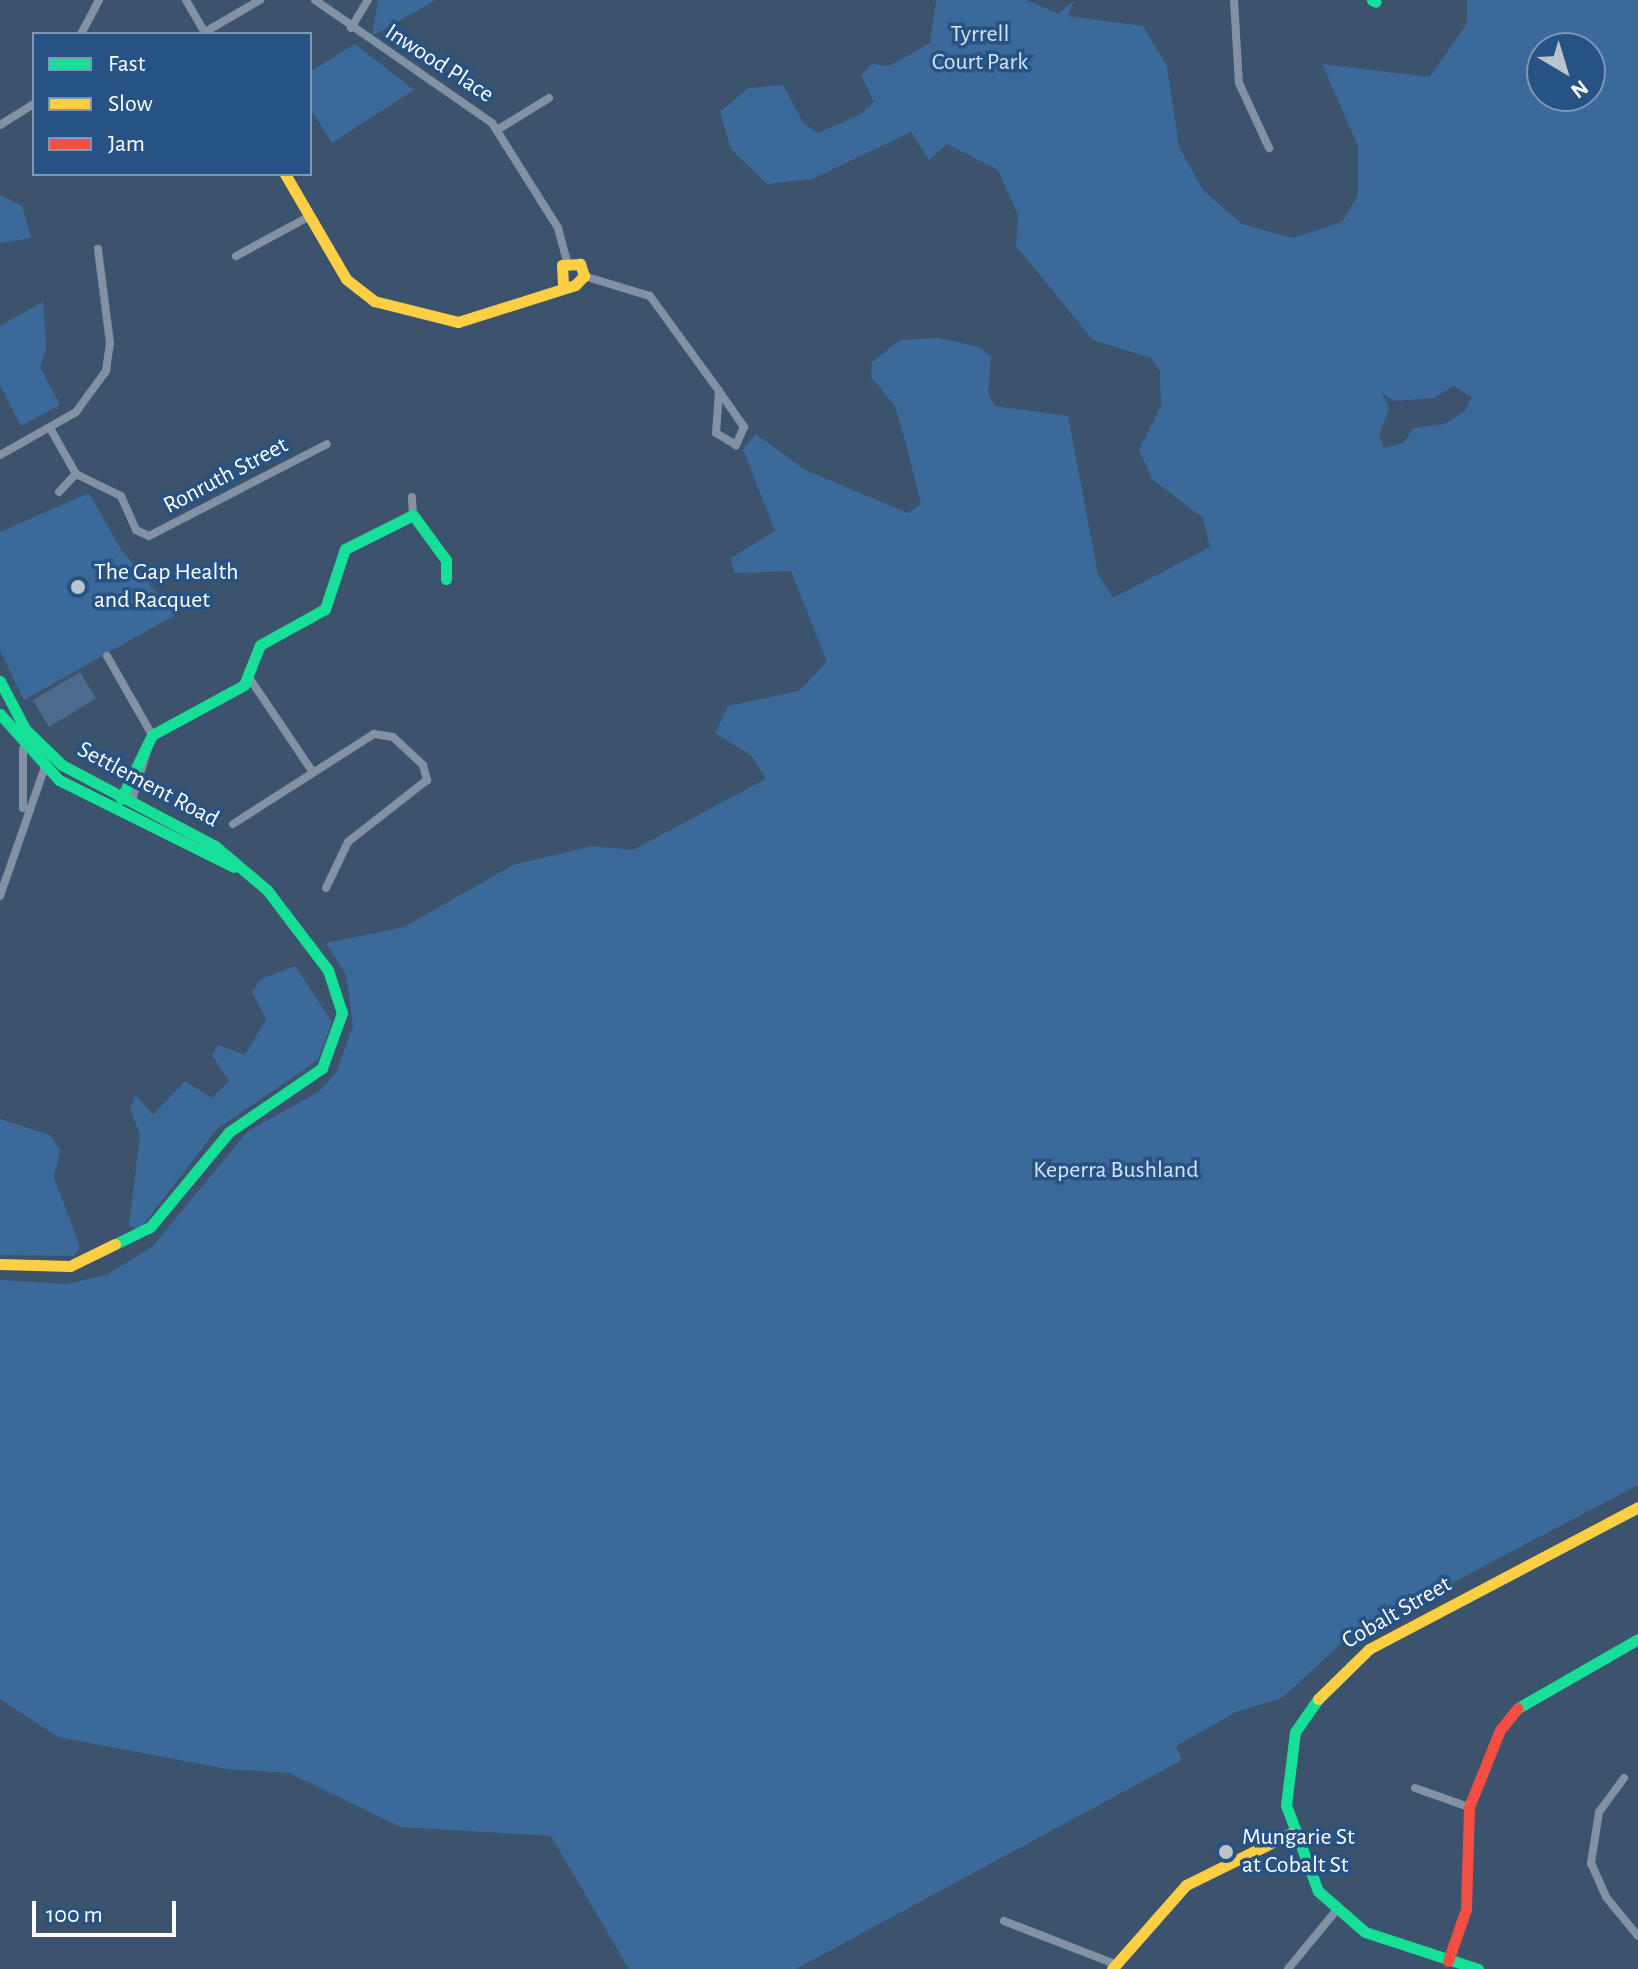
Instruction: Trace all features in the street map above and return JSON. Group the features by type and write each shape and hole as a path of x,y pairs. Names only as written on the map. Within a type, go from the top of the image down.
{"street":[{"path":"82,32 99,0"},
{"path":"186,0 205,32"},
{"path":"208,32 260,0"},
{"name":"Inwood Place","path":"315,0 497,130 558,228 567,261"},
{"path":"351,28 368,0"},
{"path":"1234,0 1239,83 1269,148"},
{"path":"497,130 549,98"},
{"path":"0,125 32,105"},
{"path":"286,176 308,217 356,291 415,316 473,320 563,283 575,285 584,276"},
{"path":"236,256 308,217"},
{"path":"0,455 50,428 94,394 109,358 98,249"},
{"path":"563,283 559,271 567,261 580,264 584,276"},
{"path":"584,276 650,296 719,391 744,427 736,445 716,433 719,391"},
{"path":"50,428 76,474 59,492"},
{"name":"Ronruth Street","path":"76,474 121,496 136,530 149,536 327,444"},
{"path":"412,497 413,515 439,547 446,579"},
{"path":"124,804 150,739 250,679 260,645 329,605 340,554 413,515"},
{"path":"107,656 150,739"},
{"path":"250,679 312,771"},
{"name":"Settlement Road","path":"0,681 25,729 87,789"},
{"name":"Settlement Road","path":"0,714 22,747 43,768 124,804 257,881 338,989 341,1020 333,1052 304,1086 229,1132 150,1227 126,1244 70,1266 0,1264"},
{"path":"233,824 312,771 383,732 427,771 424,785 348,842 326,888"},
{"path":"22,747 23,816"},
{"path":"0,896 1,876 50,756"},
{"name":"Cobalt Street","path":"1478,1969 1365,1932 1335,1912 1304,1870 1291,1833 1286,1769 1295,1732 1346,1668 1638,1507"},
{"path":"1448,1961 1466,1909 1469,1807 1500,1730 1525,1700 1638,1639"},
{"path":"1624,1778 1599,1812 1591,1863 1606,1897 1638,1936"},
{"path":"1415,1788 1469,1807"},
{"path":"1004,1921 1114,1967 1186,1885 1291,1833"},
{"path":"1288,1969 1335,1912"}],"green space":[{"path":"378,0 436,0 372,36"},
{"name":"Keperra Bushland","path":"936,0 1026,0 1059,14 1074,0 1068,16 1143,26 1167,66 1179,147 1203,190 1242,224 1293,238 1342,222 1358,195 1358,146 1322,64 1430,77 1467,23 1467,0 1638,0 1638,1485 1346,1639 1282,1698 1236,1712 1176,1746 1182,1760 796,1969 629,1969 551,1836 400,1827 289,1773 227,1769 58,1737 0,1699 0,1280 67,1284 107,1275 153,1246 247,1132 318,1092 336,1073 353,1026 346,975 326,943 404,927 513,865 592,846 633,850 766,779 752,756 715,733 728,706 799,691 827,662 791,571 734,573 731,558 775,531 743,449 756,434 805,470 908,513 921,504 895,406 871,377 872,362 900,340 940,338 979,347 991,357 988,393 995,406 1068,416 1098,574 1113,598 1210,547 1203,518 1152,479 1139,450 1161,406 1160,372 1151,358 1093,340 1016,246 1018,215 998,170 947,144 929,160 911,132 812,179 767,184 731,149 720,112 748,88 783,85 804,124 818,133 861,114 874,102 861,75 872,64 889,66 930,43","holes":["1453,386 1472,397 1465,411 1444,424 1414,428 1403,443 1384,448 1379,436 1389,408 1382,393 1394,401 1434,398"]},
{"path":"355,44 414,90 332,143 312,111 312,71"},
{"path":"0,195 22,206 31,238 0,243"},
{"path":"43,302 46,348 40,367 60,405 21,426 0,385 0,326"},
{"name":"The Gap Health and Racquet","path":"89,493 120,548 175,615 24,700 0,650 0,532"},
{"path":"295,966 332,1022 318,1060 217,1129 140,1229 129,1226 140,1135 130,1108 136,1095 153,1115 185,1081 212,1098 229,1081 212,1055 218,1045 245,1055 266,1019 252,992 261,979"},
{"path":"0,1119 50,1135 60,1150 54,1177 80,1247 74,1256 0,1255"}],"shaded area":[{"path":"80,672 96,699 49,727 33,700"}],"traffic: fast":[{"path":"1372,0 1376,2"},
{"path":"121,799 152,735 244,685 260,645 325,609 345,549 413,515 446,560 446,579"},
{"path":"0,681 25,729 62,765 215,846 267,890 328,970 342,1013 322,1068 229,1132 150,1227 115,1244"},
{"path":"0,714 59,780 234,867"},
{"path":"1518,1708 1638,1639"},
{"path":"1318,1699 1295,1732 1286,1805 1318,1891 1365,1932 1478,1969"}],"traffic: slow":[{"path":"286,176 346,279 374,301 458,322 575,285 584,276 580,264 562,265 563,283"},
{"path":"0,1264 70,1266 115,1244"},
{"path":"1318,1699 1369,1649 1638,1507"},
{"path":"1112,1969 1186,1885 1291,1833"}],"traffic: jam":[{"path":"1448,1961 1466,1909 1469,1807 1500,1730 1518,1708"}],"place":[{"name":"The Gap Health and Racquet","path":"78,587"},
{"name":"Mungarie St at Cobalt St","path":"1226,1852"}],"park label":[{"name":"Tyrrell Court Park","path":"980,49"}]}
